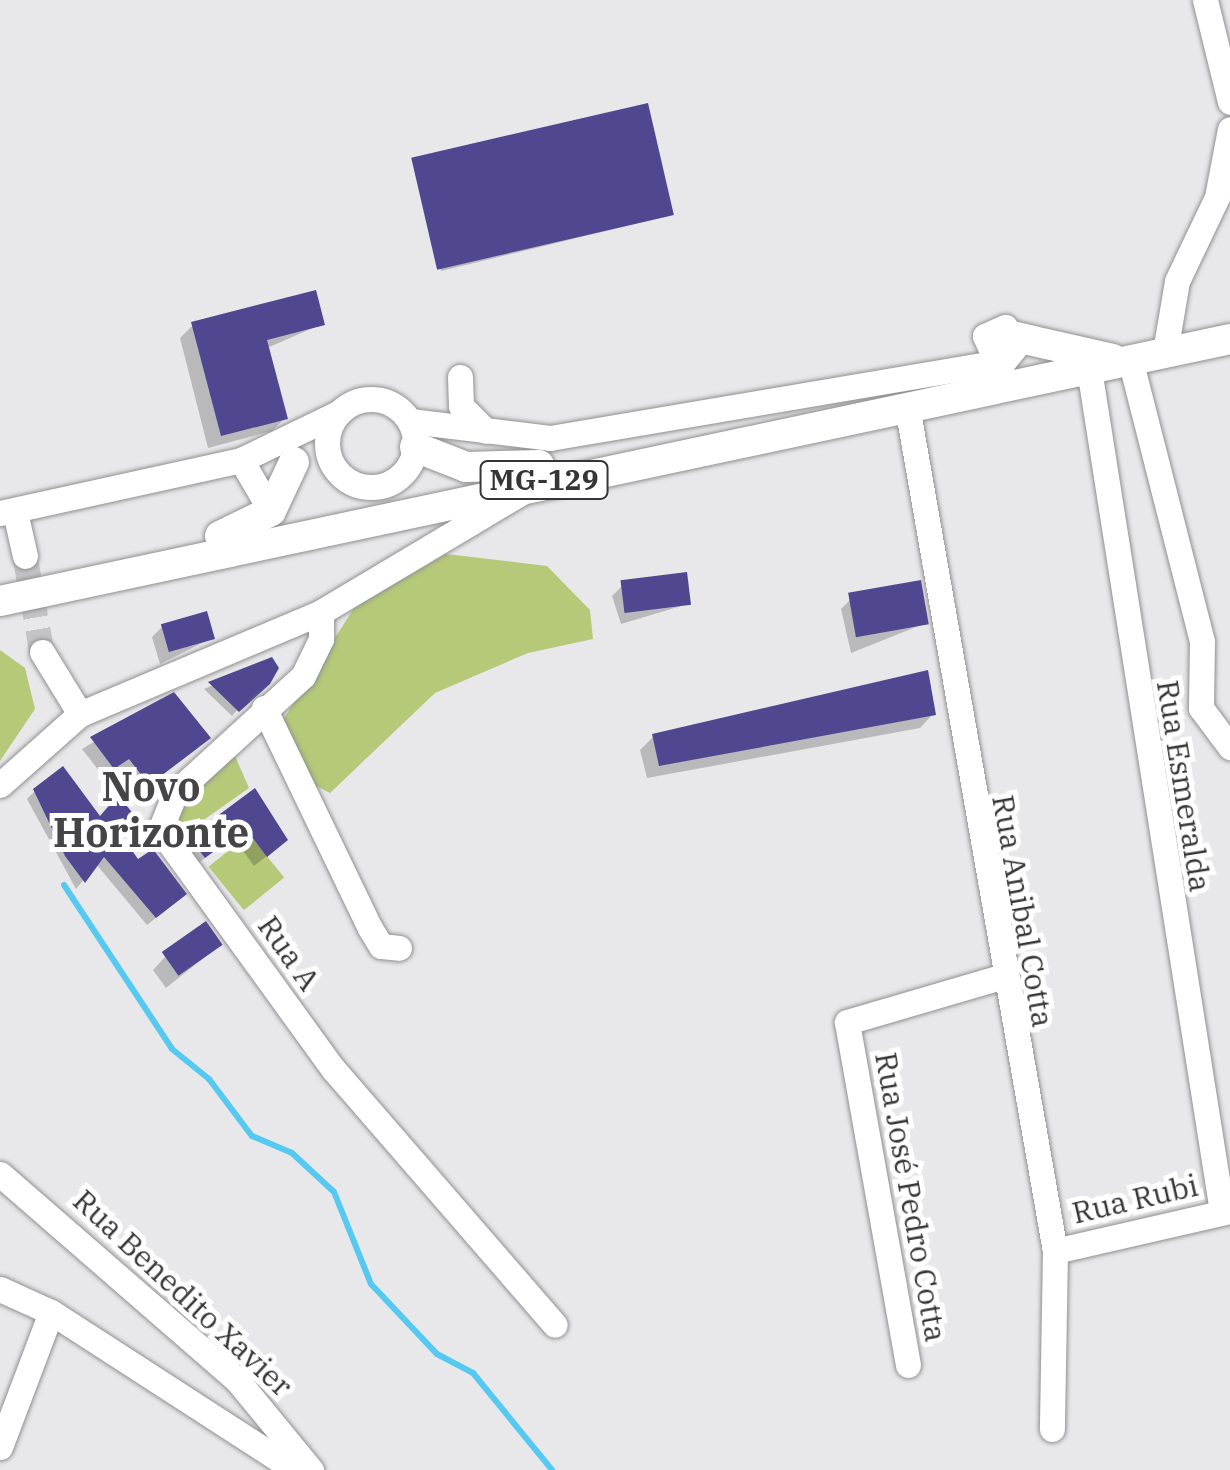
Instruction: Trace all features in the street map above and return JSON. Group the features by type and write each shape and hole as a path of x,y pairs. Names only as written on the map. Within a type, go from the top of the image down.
{"main road":[{"path":"1016,337 1126,360"},
{"name":"MG-129","path":"0,601 657,456 1230,339"},
{"path":"421,442 490,468"},
{"path":"390,514 490,468 657,456"},
{"path":"114,574 271,512 294,462"}],"street":[{"path":"1205,0 1230,102"},
{"path":"1165,352 1178,281 1218,196 1230,129"},
{"path":"421,442 486,431 550,438 955,366 990,352 1011,358 1016,337"},
{"path":"1126,360 1202,642 1203,717 1230,747"},
{"name":"Rua Esmeralda","path":"1090,368 1226,1212"},
{"path":"460,377 461,406 486,431"},
{"path":"25,556 8,513 241,460 340,412 383,399 421,442"},
{"name":"Rua Anibal Cotta","path":"906,406 1001,976 1055,1251 1052,1429"},
{"path":"340,412 328,440 333,463 346,480 376,486 403,473 421,442"},
{"path":"421,442 486,431"},
{"path":"241,460 333,463"},
{"path":"241,460 271,512"},
{"path":"0,785 80,714 321,612 538,482"},
{"name":"Rua A","path":"321,612 321,639 302,676 169,800 160,830 334,1070 555,1324"},
{"path":"42,652 80,714"},
{"path":"264,708 370,928 381,946 399,948"},
{"name":"Rua José Pedro Cotta","path":"908,1365 847,1022 1001,976"},
{"name":"Rua Benedito Xavier","path":"0,1174 237,1380 310,1470"},
{"name":"Rua Rubi","path":"1055,1251 1226,1212"},
{"path":"0,1290 51,1312 296,1470"},
{"path":"0,1447 51,1312"}],"green space":[{"path":"446,554 547,566 590,610 593,639 528,653 435,693 330,793 314,785 279,726 354,608"},
{"path":"0,650 25,668 35,709 0,761"},
{"path":"235,756 249,788 175,840 172,806"},
{"path":"249,834 284,878 244,910 209,867"}],"building":[{"path":"648,103 674,215 437,270 411,158"},
{"path":"316,290 325,325 267,340 288,419 221,436 191,322"},
{"path":"687,572 691,605 625,613 620,580"},
{"path":"921,580 929,624 856,637 848,593"},
{"path":"207,611 215,639 169,652 161,624"},
{"path":"272,657 279,668 270,684 239,712 208,682"},
{"path":"928,670 936,715 659,766 652,734"},
{"path":"174,692 211,738 149,785 129,759 114,769 90,737"},
{"path":"63,766 100,816 118,795 135,816 121,835 138,859 153,849 187,894 156,918 104,857 85,883 65,856 33,789"},
{"path":"255,788 288,840 267,857 245,828 205,858 189,837"},
{"path":"206,921 223,945 178,976 162,952"}],"waterway":[{"path":"64,885 172,1049 209,1079 252,1136 292,1153 334,1192 371,1284 437,1354 473,1373 552,1470"}],"tunnel":[{"path":"25,556 42,652"}],"district":[{"name":"Novo Horizonte","path":"151,809"}]}
